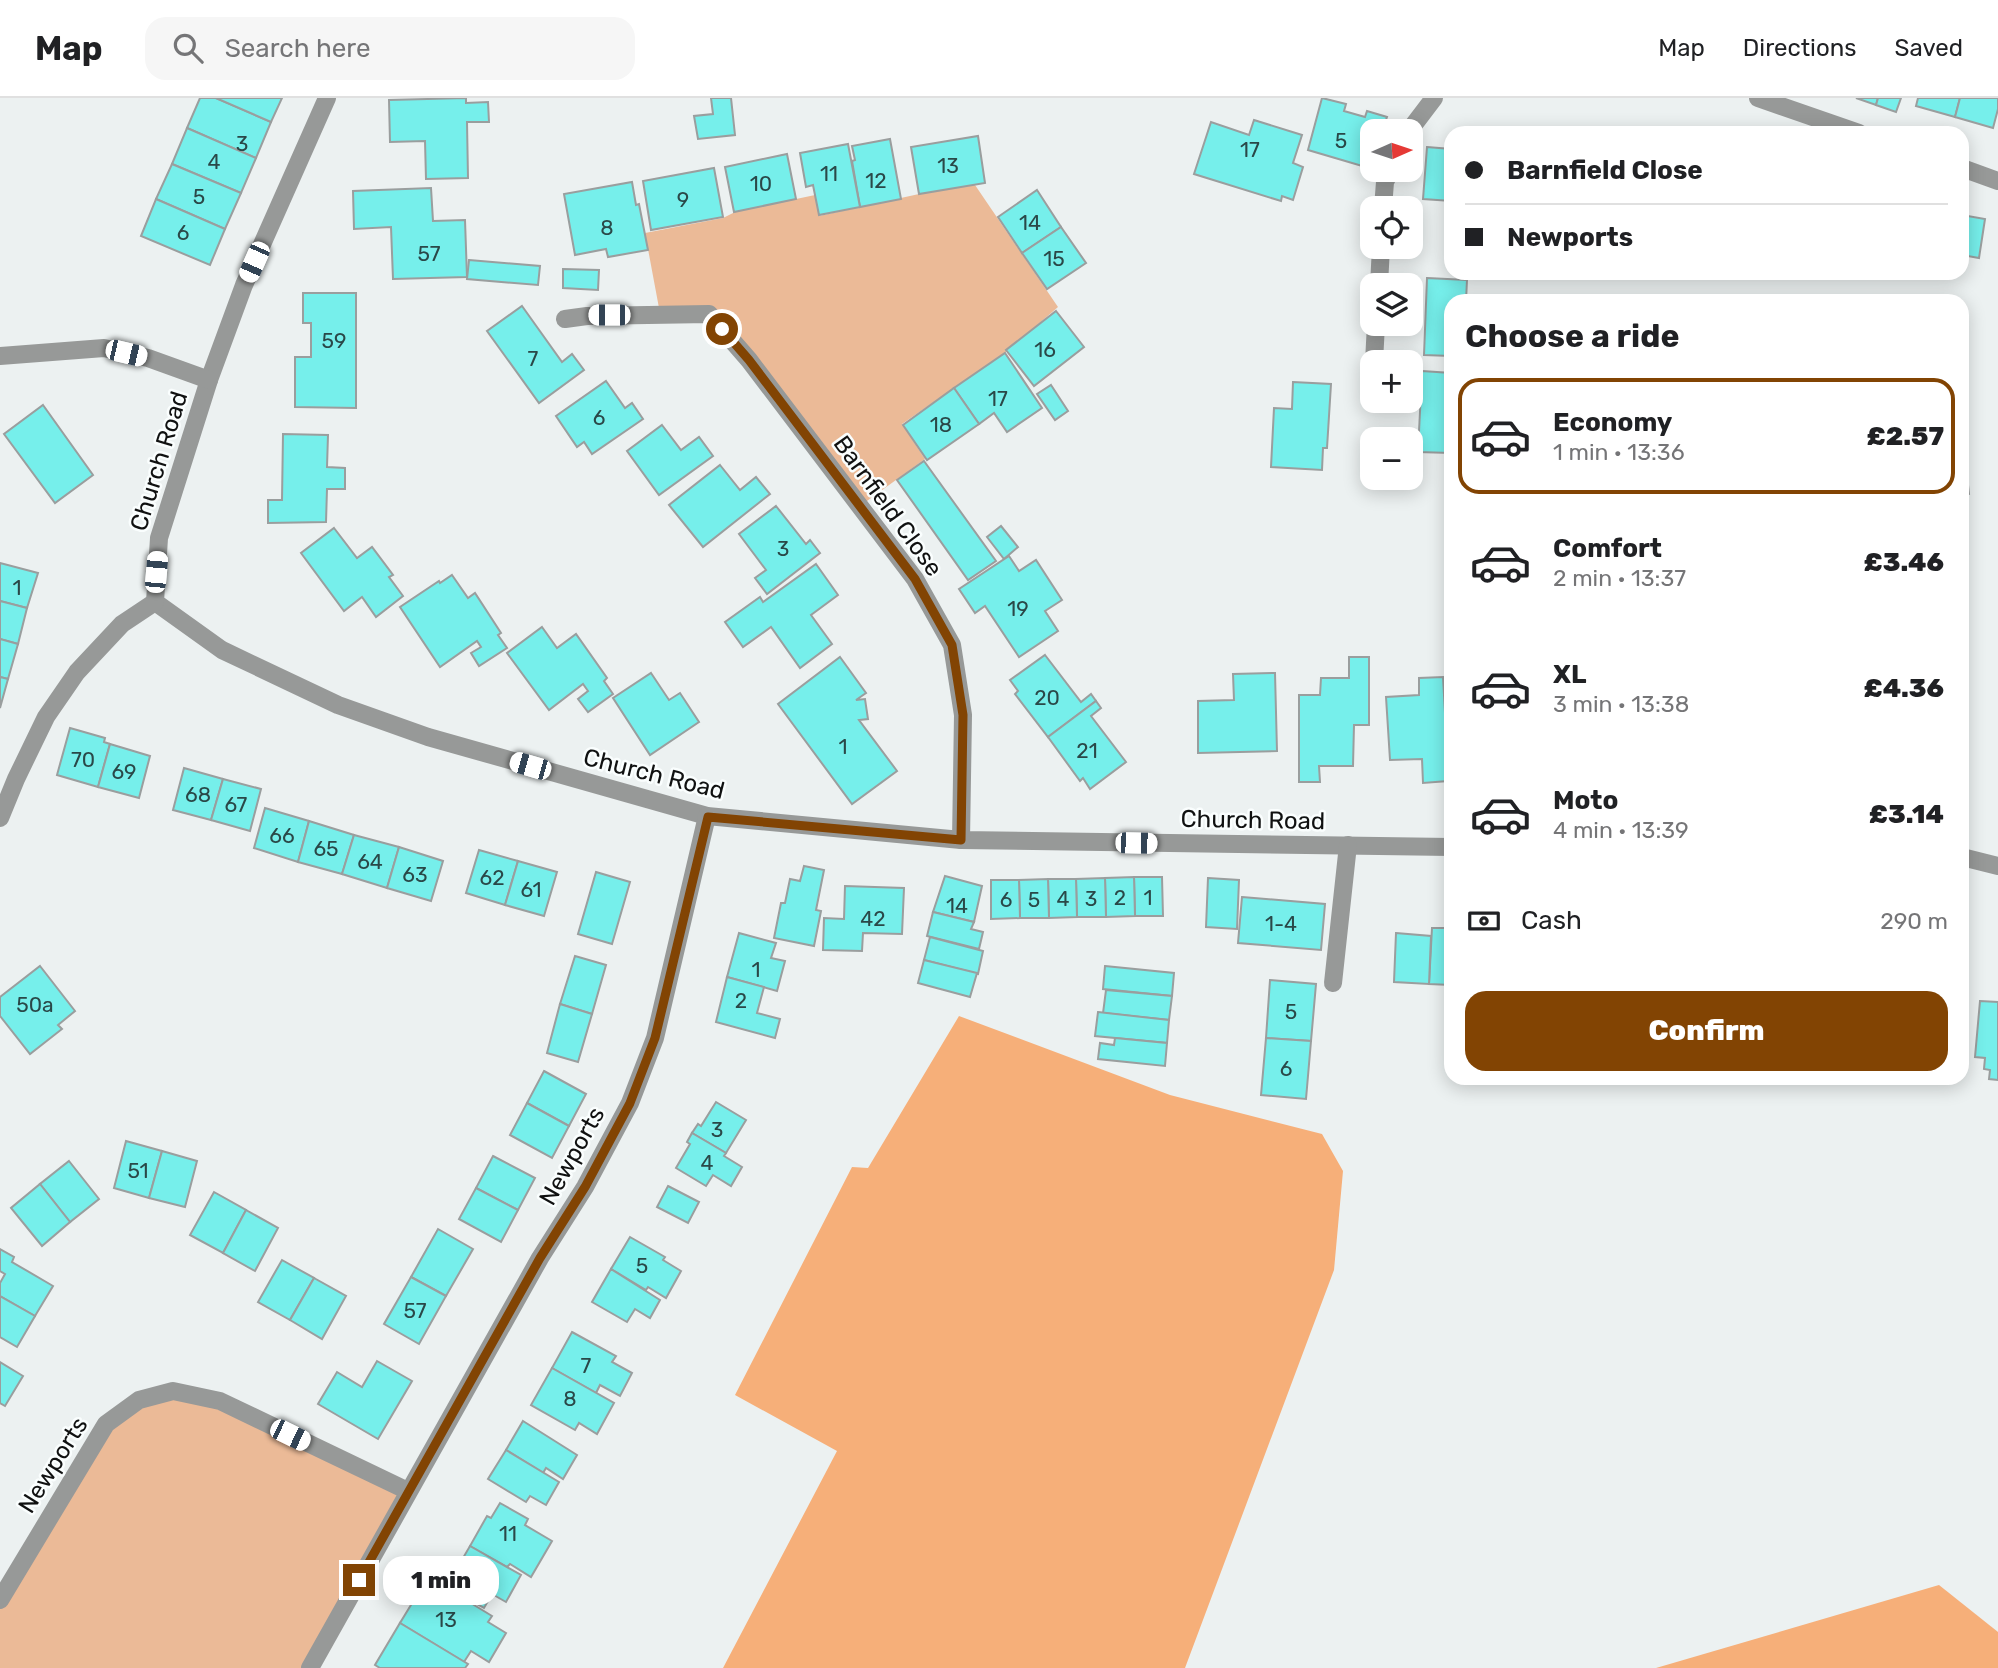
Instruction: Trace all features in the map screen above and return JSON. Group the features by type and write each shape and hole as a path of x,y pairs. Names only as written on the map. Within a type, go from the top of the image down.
{"street":[{"name":"Church Road","path":"327,98 244,285 209,380 159,538 155,602 222,650 338,705 428,737 708,817 961,840 1444,848"},
{"path":"1418,119 1434,98"},
{"path":"1758,98 1839,126"},
{"path":"1969,171 1998,181"},
{"name":"Barnfield Close","path":"565,319 587,316 709,314 749,360 915,579 952,645 963,715 961,840"},
{"path":"0,356 104,348 148,358 209,380"},
{"path":"0,818 46,717 77,672 122,624 155,602"},
{"name":"Newports","path":"310,1668 540,1258 585,1187 630,1103 655,1038 708,817"},
{"path":"1333,983 1348,845"},
{"path":"1969,859 1998,866"},
{"name":"Newports","path":"0,1600 106,1424 139,1400 173,1391 220,1401 408,1491"}],"shaded area":[{"path":"975,185 1058,307 1005,353 902,424 925,459 860,506 709,313 659,308 645,233 723,218 735,212 815,195 819,216"},
{"path":"959,1016 1170,1095 1322,1134 1343,1171 1334,1270 1185,1668 723,1668 837,1451 735,1395 852,1167 868,1168"},
{"path":"174,1392 220,1402 406,1492 308,1668 0,1668 0,1602 107,1425"},
{"path":"1939,1585 1998,1632 1998,1668 1656,1668"}],"building":[{"path":"200,98 216,98 271,122 256,158 187,128"},
{"path":"216,98 282,98 271,122"},
{"path":"466,98 466,103 488,102 489,122 467,122 468,178 426,179 425,141 390,142 389,100"},
{"path":"711,98 731,98 735,135 698,139 694,116 713,114"},
{"path":"1322,98 1346,104 1344,111 1365,117 1367,111 1387,117 1360,119 1360,165 1308,150"},
{"path":"1856,98 1878,98 1876,105"},
{"path":"1878,98 1901,98 1896,112 1876,105"},
{"path":"1918,98 1960,98 1955,117 1916,106"},
{"path":"1960,98 1998,98 1993,128 1955,117"},
{"path":"1254,120 1302,135 1293,163 1303,167 1293,200 1282,196 1281,201 1194,174 1211,122 1249,135"},
{"path":"187,128 256,158 241,193 172,164"},
{"path":"978,136 985,183 919,194 911,147"},
{"path":"890,139 901,199 860,207 852,146"},
{"path":"848,144 860,207 819,215 813,185 806,187 800,153"},
{"path":"1427,147 1444,148 1444,200 1423,199"},
{"path":"787,154 796,199 734,212 725,167"},
{"path":"172,164 241,193 225,229 156,199"},
{"path":"714,168 723,217 651,230 643,181"},
{"path":"632,182 648,250 608,257 606,249 575,255 564,194"},
{"path":"431,188 433,221 465,220 467,277 393,279 391,227 354,229 353,191"},
{"path":"1037,190 1061,227 1022,253 998,217"},
{"path":"156,199 225,229 210,265 141,236"},
{"path":"1969,216 1985,219 1979,258 1969,256"},
{"path":"1061,227 1086,263 1047,289 1022,253"},
{"path":"469,260 540,266 538,285 467,279"},
{"path":"563,269 599,270 598,290 563,288"},
{"path":"1427,278 1467,280 1466,294 1444,294 1444,356 1424,355"},
{"path":"303,293 356,293 356,408 295,407 295,357 311,357 311,323 303,323"},
{"path":"522,306 562,362 572,354 584,370 539,403 487,331"},
{"path":"1056,311 1084,347 1034,386 1006,350"},
{"path":"1005,353 1042,408 1007,432 994,413 979,424 954,388"},
{"path":"1423,371 1444,373 1444,453 1423,452 1423,427 1419,427 1420,413 1423,413"},
{"path":"606,381 625,408 632,403 643,419 592,454 584,442 577,447 556,416"},
{"path":"1293,382 1331,384 1327,448 1323,448 1322,470 1271,467 1274,408 1292,409"},
{"path":"1051,385 1068,411 1055,420 1037,394"},
{"path":"954,388 979,424 927,460 903,425"},
{"path":"43,405 93,475 55,503 4,434"},
{"path":"662,425 681,450 699,437 713,456 659,495 627,451"},
{"path":"283,434 328,435 327,467 345,468 345,489 327,489 326,522 268,523 268,500 282,500"},
{"path":"924,461 996,561 968,580 897,480"},
{"path":"720,465 740,490 756,477 770,494 703,547 669,505"},
{"path":"776,506 806,544 810,540 820,553 767,594 755,578 766,570 739,534"},
{"path":"1001,526 1018,547 1004,559 987,537"},
{"path":"334,528 357,558 372,547 393,575 389,577 403,596 376,617 362,597 344,611 301,553"},
{"path":"1009,556 1019,571 1036,560 1062,600 1045,611 1058,631 1019,657 985,606 975,613 959,589"},
{"path":"0,563 38,573 27,608 0,601"},
{"path":"816,564 838,595 811,615 832,644 800,668 771,627 743,647 725,622 760,597 763,602"},
{"path":"452,575 468,598 475,593 501,633 498,635 507,648 479,666 471,653 481,647 477,641 440,667 400,607"},
{"path":"0,601 27,608 18,644 0,639"},
{"path":"542,627 557,648 576,634 607,678 604,681 613,694 588,712 578,699 588,691 583,684 549,710 507,653"},
{"path":"0,639 18,644 8,679 0,677"},
{"path":"1045,655 1081,702 1091,694 1096,701 1048,737 1015,694 1018,691 1010,680"},
{"path":"840,657 866,693 856,700 865,699 868,719 859,720 897,771 852,804 778,704"},
{"path":"1349,657 1369,657 1369,725 1354,725 1353,766 1319,766 1320,782 1299,782 1299,695 1320,695 1321,678 1349,678"},
{"path":"651,673 669,700 680,693 699,722 650,755 613,698"},
{"path":"1275,673 1277,751 1198,753 1198,701 1234,700 1233,674"},
{"path":"0,677 8,679 0,708"},
{"path":"1443,677 1444,781 1423,783 1422,759 1390,760 1386,697 1419,695 1419,678"},
{"path":"1096,701 1101,708 1091,716 1126,762 1090,789 1083,778 1080,781 1048,737"},
{"path":"70,728 105,738 104,742 110,744 98,787 57,775"},
{"path":"110,744 150,756 139,798 98,787"},
{"path":"184,768 223,779 211,820 173,810"},
{"path":"223,779 261,789 250,831 211,820"},
{"path":"265,808 309,821 298,862 254,848"},
{"path":"309,821 354,835 342,874 298,862"},
{"path":"354,835 399,847 387,888 342,874"},
{"path":"399,847 443,861 431,901 387,888"},
{"path":"479,850 518,861 505,905 466,893"},
{"path":"518,861 557,872 544,916 505,905"},
{"path":"804,866 824,870 816,910 821,911 814,946 774,938 781,903 785,903 790,879 800,881"},
{"path":"596,872 630,882 612,944 578,934"},
{"path":"945,876 982,886 974,922 933,912"},
{"path":"1134,877 1162,877 1163,916 1135,916"},
{"path":"1134,877 1135,916 1106,917 1105,878"},
{"path":"1105,878 1106,917 1077,917 1076,879"},
{"path":"1208,878 1239,880 1237,929 1206,927"},
{"path":"1048,879 1076,879 1077,917 1049,918"},
{"path":"1048,879 1049,918 1020,918 1019,880"},
{"path":"991,880 1019,880 1020,918 991,919"},
{"path":"845,886 904,888 902,934 863,933 862,951 823,950 824,918 844,919"},
{"path":"1242,897 1325,904 1321,950 1238,943"},
{"path":"933,912 974,922 971,929 983,932 979,949 927,936"},
{"path":"1432,928 1444,928 1444,985 1429,984"},
{"path":"739,933 776,943 771,958 785,961 777,991 727,977"},
{"path":"1396,933 1431,936 1429,984 1394,982"},
{"path":"930,937 983,951 978,974 924,960"},
{"path":"575,956 606,965 592,1014 560,1004"},
{"path":"924,960 977,973 970,997 918,983"},
{"path":"40,966 75,1011 58,1025 62,1029 30,1054 0,1016 0,997"},
{"path":"1105,966 1174,973 1172,996 1103,989"},
{"path":"727,977 764,987 757,1013 780,1019 775,1038 716,1022"},
{"path":"1270,980 1316,984 1311,1041 1266,1038"},
{"path":"1106,990 1172,996 1169,1020 1103,1013"},
{"path":"1980,1001 1998,1002 1998,1080 1989,1079 1990,1070 1984,1069 1985,1058 1975,1057"},
{"path":"560,1004 592,1014 578,1062 547,1053"},
{"path":"1098,1012 1169,1020 1167,1043 1095,1036"},
{"path":"1115,1038 1167,1043 1165,1066 1098,1059 1100,1043 1114,1045"},
{"path":"1266,1038 1311,1041 1306,1099 1261,1095"},
{"path":"544,1071 586,1094 569,1126 527,1103"},
{"path":"716,1102 746,1120 726,1153 692,1133 698,1124 701,1126"},
{"path":"527,1103 569,1126 552,1158 510,1135"},
{"path":"692,1133 726,1153 724,1156 742,1167 731,1186 713,1175 706,1186 676,1168 690,1144 687,1142"},
{"path":"126,1141 162,1151 149,1198 114,1188"},
{"path":"162,1151 197,1161 185,1207 149,1198"},
{"path":"493,1156 535,1178 518,1210 476,1188"},
{"path":"69,1161 99,1199 70,1222 40,1184"},
{"path":"40,1184 70,1222 42,1246 11,1208"},
{"path":"668,1186 699,1202 688,1223 657,1207"},
{"path":"476,1188 518,1210 501,1242 459,1219"},
{"path":"214,1192 246,1210 223,1253 190,1235"},
{"path":"246,1210 278,1228 255,1271 223,1253"},
{"path":"438,1229 473,1249 446,1296 411,1277"},
{"path":"630,1237 665,1257 663,1260 681,1271 666,1298 648,1287 646,1290 611,1269"},
{"path":"0,1249 14,1257 12,1262 53,1286 35,1316 0,1296 0,1283 5,1274 0,1271"},
{"path":"282,1260 314,1278 290,1320 258,1302"},
{"path":"611,1269 660,1300 650,1318 635,1309 627,1322 592,1302"},
{"path":"411,1277 446,1296 419,1344 384,1324"},
{"path":"314,1278 346,1296 322,1339 290,1320"},
{"path":"0,1296 35,1316 17,1347 0,1337"},
{"path":"572,1332 616,1356 612,1362 632,1373 620,1396 600,1385 596,1393 552,1368"},
{"path":"377,1361 412,1381 378,1439 318,1404 337,1372 362,1387"},
{"path":"0,1362 23,1376 5,1406 0,1403"},
{"path":"552,1368 614,1403 597,1434 579,1423 575,1430 531,1405"},
{"path":"523,1421 577,1455 563,1479 546,1468 543,1473 506,1450"},
{"path":"506,1450 559,1482 546,1505 530,1496 526,1502 488,1479"},
{"path":"500,1503 528,1519 525,1525 552,1541 531,1577 470,1546 487,1516 491,1518"},
{"path":"470,1546 521,1575 506,1602 492,1594 484,1608 446,1587"},
{"path":"428,1577 492,1616 488,1622 506,1633 489,1662 471,1651 464,1662 400,1623"},
{"path":"400,1623 468,1664 465,1668 380,1668 375,1665"}],"route":[{"path":"359,1580 540,1258 585,1187 630,1103 655,1038 708,817 961,840 963,715 952,645 915,579 749,360 722,329"}]}
